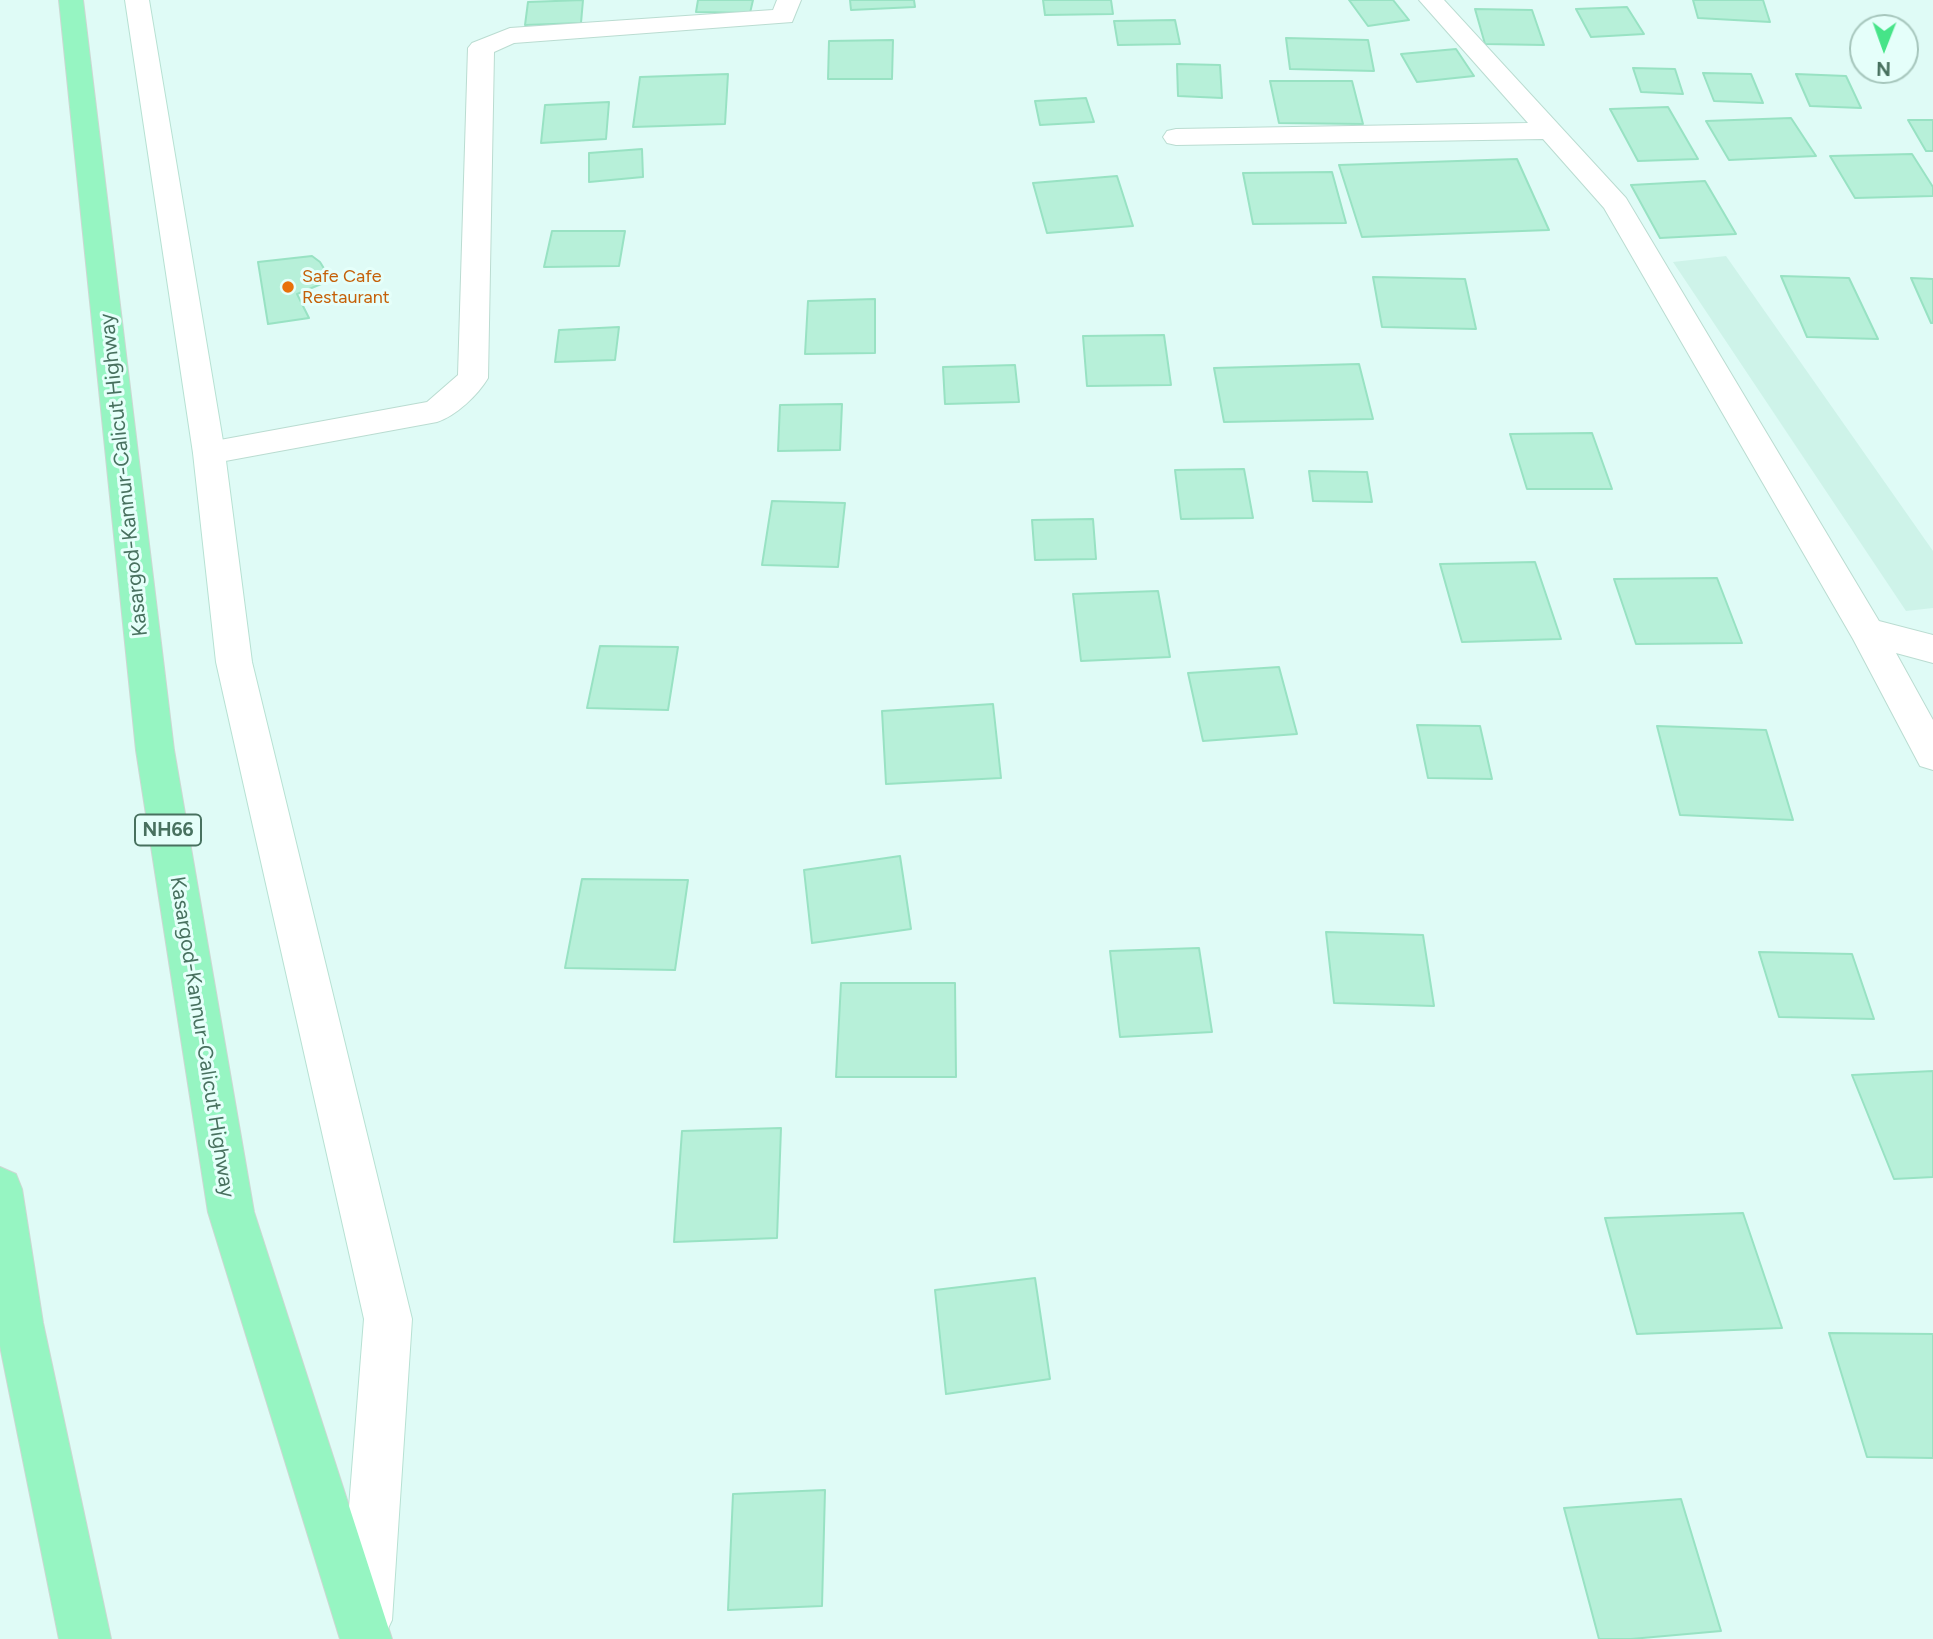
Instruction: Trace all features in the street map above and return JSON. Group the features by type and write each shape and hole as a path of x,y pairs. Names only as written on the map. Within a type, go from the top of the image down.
{"highway":[{"name":"Kasargod-Kannur-Calicut Highway","path":"71,0 155,750 231,1212 365,1638"},
{"path":"0,1189 19,1323 85,1639"}],"street":[{"path":"137,0 209,453 234,662 388,1319 365,1638"},
{"path":"209,453 437,411 473,378 481,48 510,36 783,17 789,0"},
{"path":"1431,0 1616,204 1867,632 1933,755"},
{"path":"1176,137 1550,131"},
{"path":"1867,632 1933,649"}],"shaded area":[{"path":"1726,256 1933,551 1933,608 1906,611 1673,262"}],"building":[{"path":"583,0 581,23 525,25 528,2"},
{"path":"698,0 753,0 750,13 696,12"},
{"path":"850,0 914,0 915,7 851,10"},
{"path":"1043,0 1111,0 1113,14 1045,15"},
{"path":"1349,0 1393,0 1409,20 1368,26"},
{"path":"1693,0 1763,0 1770,22 1698,18"},
{"path":"1627,7 1644,34 1591,37 1576,9"},
{"path":"1475,9 1532,10 1544,45 1485,44"},
{"path":"1175,20 1180,44 1118,45 1114,21"},
{"path":"1286,38 1368,40 1374,71 1290,69"},
{"path":"893,40 892,79 828,79 829,41"},
{"path":"1456,49 1474,76 1417,82 1401,54"},
{"path":"1177,64 1220,65 1222,98 1178,96"},
{"path":"1633,68 1675,69 1683,94 1641,92"},
{"path":"1703,73 1751,74 1763,103 1714,101"},
{"path":"728,74 725,124 633,127 640,77"},
{"path":"1796,74 1846,76 1861,108 1810,106"},
{"path":"1270,81 1352,81 1363,124 1279,123"},
{"path":"1086,98 1094,122 1040,125 1035,101"},
{"path":"609,102 606,139 541,143 545,105"},
{"path":"1668,107 1698,159 1638,161 1610,109"},
{"path":"1791,118 1816,156 1729,160 1706,121"},
{"path":"1908,120 1933,120 1933,151 1926,151"},
{"path":"642,149 643,177 589,182 589,153"},
{"path":"1912,154 1933,187 1933,196 1855,198 1830,156"},
{"path":"1517,159 1549,230 1362,237 1339,165"},
{"path":"1332,172 1346,223 1253,224 1243,173"},
{"path":"1117,176 1133,226 1047,233 1033,183"},
{"path":"1705,181 1736,234 1660,238 1631,185"},
{"path":"552,231 625,231 619,266 544,267"},
{"name":"Safe Cafe Restaurant","path":"312,256 320,262 331,280 297,294 309,318 268,324 258,262"},
{"path":"1781,276 1849,278 1878,339 1807,337"},
{"path":"1373,277 1465,279 1476,329 1382,327"},
{"path":"1911,278 1933,279 1933,323 1931,323"},
{"path":"875,299 875,353 805,354 808,301"},
{"path":"619,327 615,360 555,362 559,330"},
{"path":"1164,335 1171,385 1087,386 1083,336"},
{"path":"1359,364 1373,419 1224,422 1214,368"},
{"path":"1015,365 1019,402 945,404 943,367"},
{"path":"842,404 840,450 778,451 780,405"},
{"path":"1592,433 1612,489 1527,489 1510,434"},
{"path":"1244,469 1253,518 1181,519 1175,470"},
{"path":"1309,471 1367,472 1372,502 1313,501"},
{"path":"772,501 845,503 838,567 762,565"},
{"path":"1093,519 1096,559 1035,560 1032,520"},
{"path":"1535,562 1561,639 1462,642 1440,564"},
{"path":"1717,578 1742,643 1636,644 1614,579"},
{"path":"1158,591 1170,657 1081,661 1073,594"},
{"path":"600,646 678,647 668,710 587,708"},
{"path":"1279,667 1297,734 1203,741 1188,673"},
{"path":"993,704 1001,778 886,784 882,711"},
{"path":"1417,725 1480,726 1492,779 1428,778"},
{"path":"1657,726 1766,730 1793,820 1680,815"},
{"path":"900,856 911,929 812,943 804,870"},
{"path":"582,879 688,880 675,970 565,968"},
{"path":"1326,932 1423,935 1434,1006 1334,1003"},
{"path":"1199,948 1212,1032 1120,1037 1110,951"},
{"path":"1759,952 1852,954 1874,1019 1779,1017"},
{"path":"841,983 955,983 956,1077 836,1077"},
{"path":"1933,1071 1933,1177 1894,1179 1852,1075"},
{"path":"781,1128 777,1238 674,1242 682,1131"},
{"path":"1743,1213 1782,1328 1637,1334 1605,1218"},
{"path":"1035,1278 1050,1379 946,1394 935,1290"},
{"path":"1829,1333 1933,1334 1933,1458 1867,1457"},
{"path":"825,1490 822,1606 728,1610 733,1494"},
{"path":"1681,1499 1721,1631 1599,1639 1564,1508"}],"place":[{"name":"Safe Cafe Restaurant","path":"288,287"}]}
